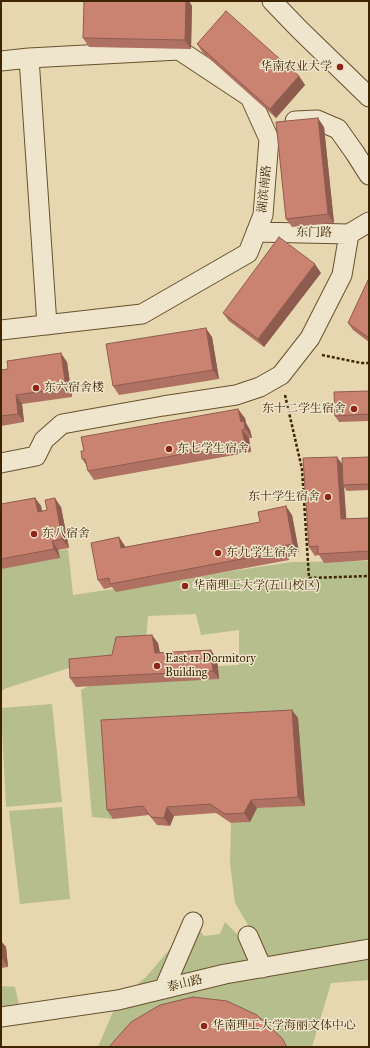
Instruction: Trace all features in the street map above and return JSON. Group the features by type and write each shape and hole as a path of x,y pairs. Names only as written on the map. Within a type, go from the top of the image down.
{"street":[{"path":"272,1 369,97"},
{"name":"湖滨南路","path":"1,61 29,58 179,50 250,97 269,139 263,215 248,254 142,314 1,330"},
{"path":"29,58 47,325"},
{"path":"265,130 291,121 317,120 338,129 369,175"},
{"name":"东门路","path":"256,232 349,234 369,222"},
{"path":"1,463 36,456 44,440 62,424 236,395 260,387 281,375 310,338 342,275 349,234"},
{"path":"164,989 193,922"},
{"path":"248,936 262,968"},
{"name":"泰山路","path":"1,1017 118,1000 225,974 369,949"}],"path":[{"path":"300,351 369,364"},
{"path":"281,375 302,469 309,578 369,576"}],"green space":[{"path":"68,549 73,595 292,562 369,561 369,980 331,983 312,1047 288,1047 287,1045 98,1047 118,1000 146,977 193,922 204,936 220,934 225,922 243,940 252,932 235,903 230,863 231,823 250,822 257,808 305,805 298,719 113,819 92,817 81,690 116,671 239,665 239,630 201,635 196,614 148,616 146,641 115,662 81,664 4,689 1,693 1,560"},
{"path":"52,704 62,802 6,807 1,708"},
{"path":"62,807 70,899 20,904 9,811"},
{"path":"1,986 15,987 21,1014 1,1017"}],"building":[{"path":"84,1 186,1 185,40 83,38"},
{"path":"226,11 299,76 270,109 197,44"},
{"path":"318,118 328,214 286,219 276,122"},
{"path":"279,237 315,264 258,339 223,313"},
{"path":"369,278 369,338 348,323"},
{"path":"206,328 213,370 113,386 106,344"},
{"name":"东六宿舍楼","path":"61,353 66,388 16,395 18,414 1,416 1,370 8,369 7,361"},
{"name":"东十二学生宿舍","path":"369,391 369,414 335,416 334,392"},
{"name":"东七学生宿舍","path":"238,409 241,422 244,421 245,429 242,430 245,443 88,471 85,459 82,459 81,451 84,451 81,437"},
{"name":"东十学生宿舍","path":"337,457 341,519 369,518 369,551 318,554 318,546 309,547 303,458"},
{"path":"369,457 369,484 343,485 342,458"},
{"name":"东八宿舍","path":"35,498 38,512 47,510 45,500 55,498 62,539 52,541 54,549 1,559 1,504"},
{"name":"东九学生宿舍","path":"286,506 293,544 282,546 283,551 110,584 109,578 98,580 91,543 119,537 121,548 260,522 258,512"},
{"name":"East 11 Dormitory Building","path":"152,635 155,653 211,650 213,671 70,678 69,659 112,655 116,637"},
{"path":"292,710 298,797 251,800 244,813 225,814 210,804 167,807 164,818 151,817 143,806 107,810 101,720"},
{"name":"华南理工大学海丽文体中心","path":"193,997 227,1001 257,1015 282,1038 287,1047 109,1047 131,1022 160,1005"}],"place":[{"name":"华南农业大学","path":"340,67"},
{"name":"东六宿舍楼","path":"36,388"},
{"name":"东十二学生宿舍","path":"354,409"},
{"name":"东七学生宿舍","path":"169,449"},
{"name":"东十学生宿舍","path":"328,497"},
{"name":"东八宿舍","path":"34,534"},
{"name":"东九学生宿舍","path":"218,553"},
{"name":"华南理工大学(五山校区)","path":"185,586"},
{"name":"East 11 Dormitory Building","path":"157,666"},
{"name":"华南理工大学海丽文体中心","path":"204,1026"}]}
